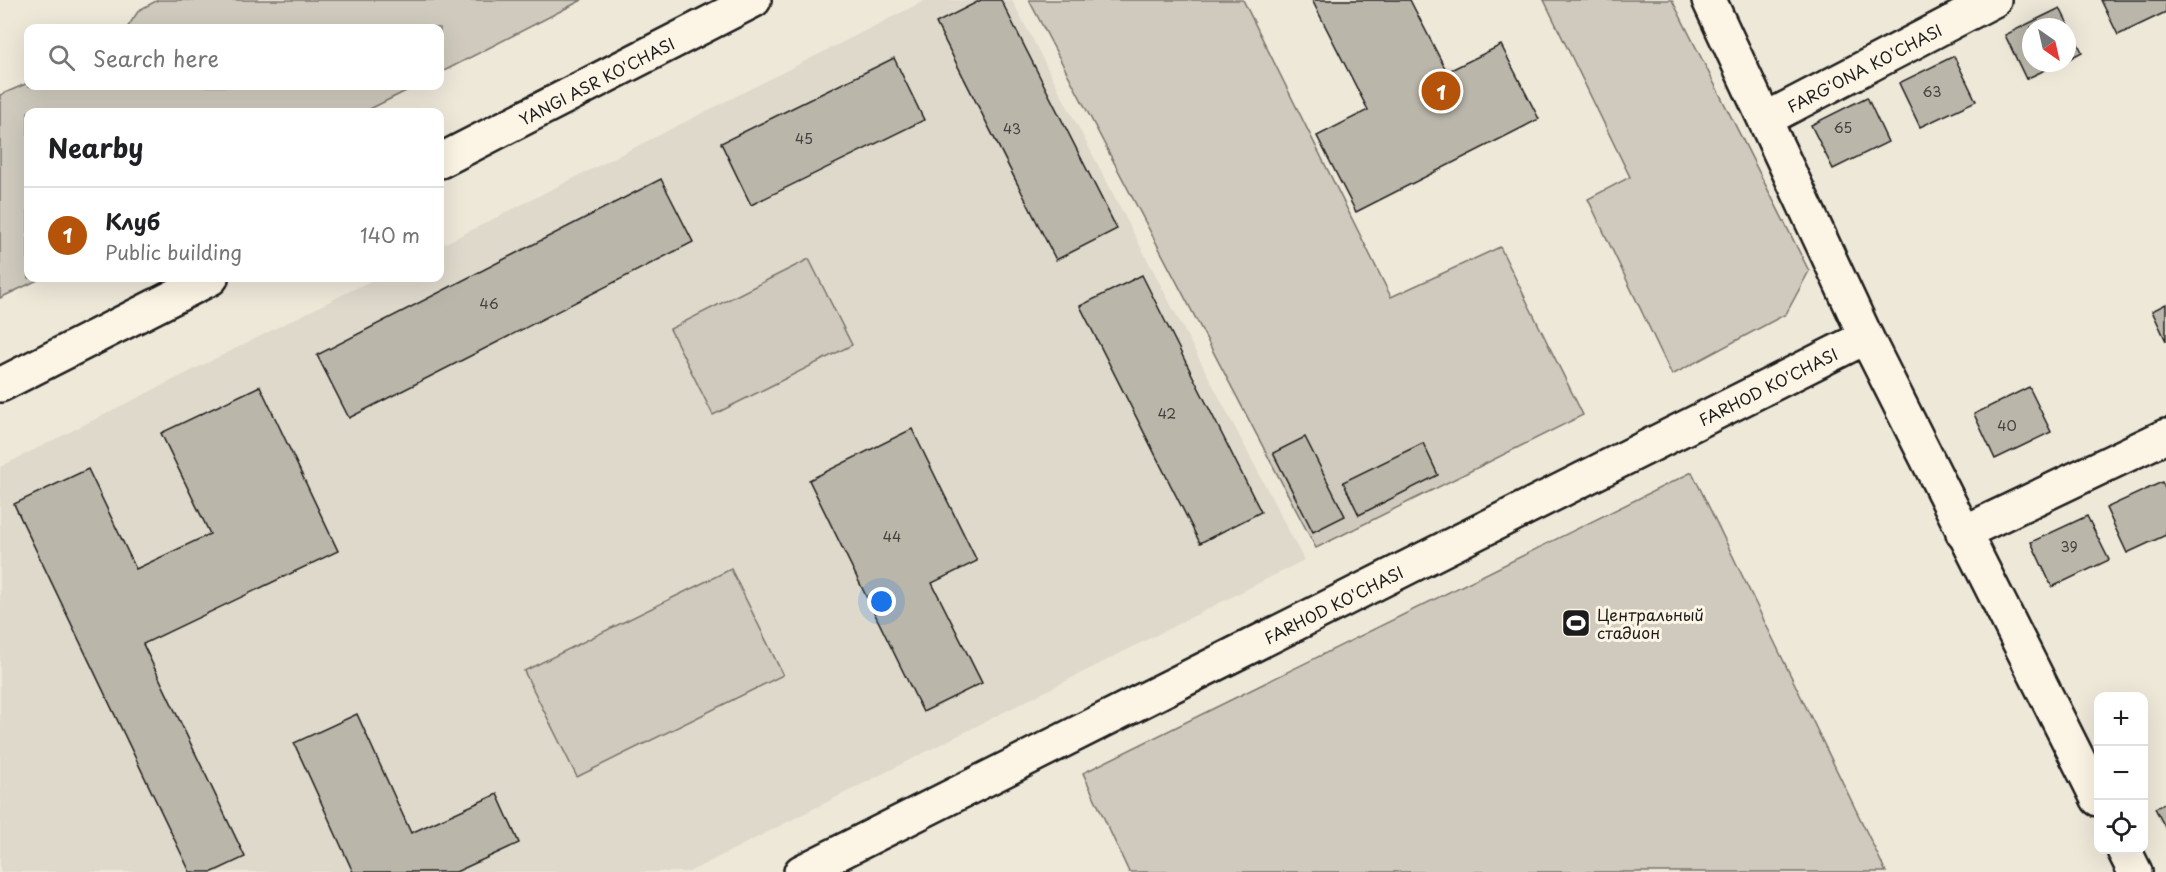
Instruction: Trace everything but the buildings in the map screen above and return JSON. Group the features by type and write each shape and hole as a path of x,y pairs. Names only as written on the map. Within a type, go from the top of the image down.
{"street":[{"name":"YANGI ASR KO'CHASI","path":"444,159 753,0"},
{"path":"1708,0 1766,119 1866,337 2094,791"},
{"name":"FARG'ONA KO'CHASI","path":"1766,119 1994,0"},
{"path":"0,386 203,282"},
{"name":"FARHOD KO'CHASI","path":"801,872 1866,337"},
{"path":"1963,533 2166,436"},
{"path":"2126,854 2135,872"}],"shaded area":[{"path":"158,0 582,0 444,71 444,24 130,24 139,10"},
{"path":"926,0 1012,0 1304,560 689,872 0,872 0,467 368,282 444,282 444,244"},
{"path":"1029,0 1243,0 1391,297 1500,247 1583,415 1316,548"},
{"path":"1544,0 1672,0 1809,271 1786,314 1672,375 1588,199 1630,177"},
{"path":"24,85 24,90 408,90 372,108 24,108 24,282 34,282 0,298 0,95"},
{"path":"809,259 852,345 713,415 670,329"},
{"name":"Центральный стадион","path":"1692,472 1886,872 1129,872 1083,773"},
{"path":"731,569 783,675 577,777 524,671"}],"place":[{"name":"Клуб","path":"1441,91"},
{"name":"Центральный стадион","path":"1576,623"}]}
